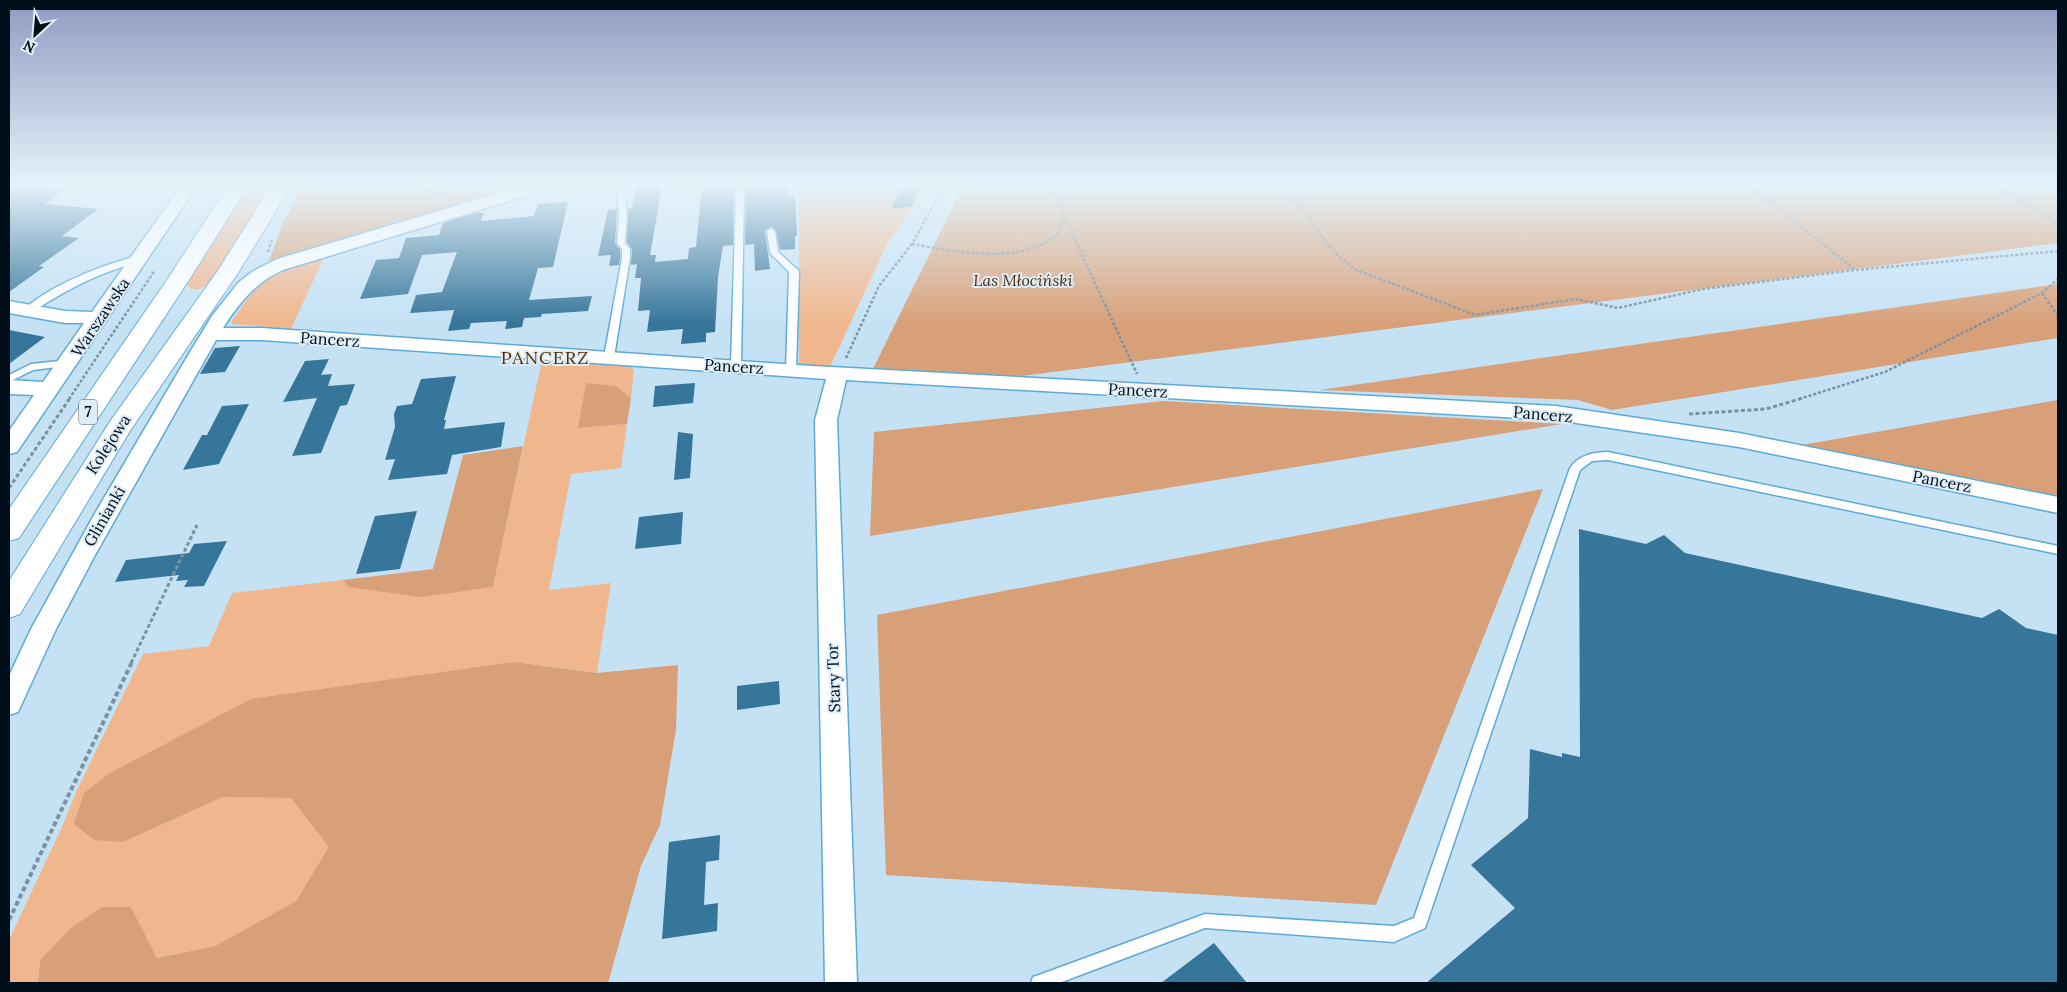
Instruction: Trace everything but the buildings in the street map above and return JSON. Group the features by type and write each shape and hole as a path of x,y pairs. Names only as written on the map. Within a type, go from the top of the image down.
{"highway":[{"name":"7","path":"9,531 208,232"},
{"name":"Kolejowa","path":"9,606 120,426 253,232"}],"street":[{"name":"Warszawska","path":"9,447 158,232"},
{"name":"Glinianki","path":"9,704 33,649 80,559 211,334 240,292 259,275 274,266 383,232"},
{"path":"9,307 73,318 100,318"},
{"name":"Pancerz","path":"211,334 274,335 838,374 1556,414 1739,440 2058,505"},
{"name":"Stary Tor","path":"838,374 826,420 840,983"},
{"path":"9,387 51,389"}],"lane":[{"path":"610,357 626,258 626,249 621,243 622,232"},
{"path":"736,366 739,232"},
{"path":"771,232 774,253 794,271 791,370"},
{"path":"28,311 56,294 109,267 140,259"},
{"path":"9,379 32,366 69,363"},
{"path":"1039,983 1205,921 1394,934 1420,923 1575,468 1582,460 1593,456 1608,456 2058,550"}],"path":[{"path":"838,374 879,286 912,244 918,232"},
{"path":"912,244 960,252 1002,254 1032,248 1056,235 1057,232"},
{"path":"1072,232 1145,390"},
{"path":"1319,232 1335,253 1354,269 1475,315 1576,299 1618,308 1703,289 1855,270 2058,251"},
{"path":"1808,232 1855,270"},
{"path":"9,488 159,264"},
{"path":"1688,414 1766,409 1885,372 2042,293 2058,279"},
{"path":"2042,293 2058,316"},
{"path":"9,920 198,525"}],"shaded area":[{"path":"219,232 245,232 222,268 204,286 196,289 189,288 187,284"},
{"path":"799,232 896,232 886,246 830,367 799,364"},
{"path":"325,255 291,329 232,324 231,322 254,289 273,271"},
{"path":"542,360 629,365 634,370 631,398 616,386 578,428 627,424 621,468 571,474 549,590 611,583 597,673 514,662 123,842 223,797 291,798 330,847 296,901 215,946 157,958 131,907 40,960 38,983 9,983 9,940 62,827 76,792 143,654 209,646 232,593 343,580 348,587 493,587"}],"green space":[{"path":"280,232 367,232 269,261"},
{"name":"Las Młociński","path":"940,232 2058,232 2058,243 1022,376 872,371"},
{"path":"2058,284 2058,338 1612,410 1578,400 1319,390"},
{"path":"586,383 616,386 631,398 627,424 578,428"},
{"path":"2058,400 2058,499 1796,446"},
{"path":"1163,401 1562,424 870,536 874,432"},
{"path":"523,446 493,587 421,597 348,587 343,580 433,569 463,455"},
{"path":"1543,489 1376,905 886,875 877,615"},
{"path":"514,662 597,673 678,665 676,730 660,825 641,866 608,983 38,983 40,960 71,928 102,907 131,907 157,958 215,946 296,901 329,847 291,798 223,797 123,842 94,840 74,824 84,793 110,773 251,699"}],"district":[{"name":"PANCERZ","path":"545,358"}]}
